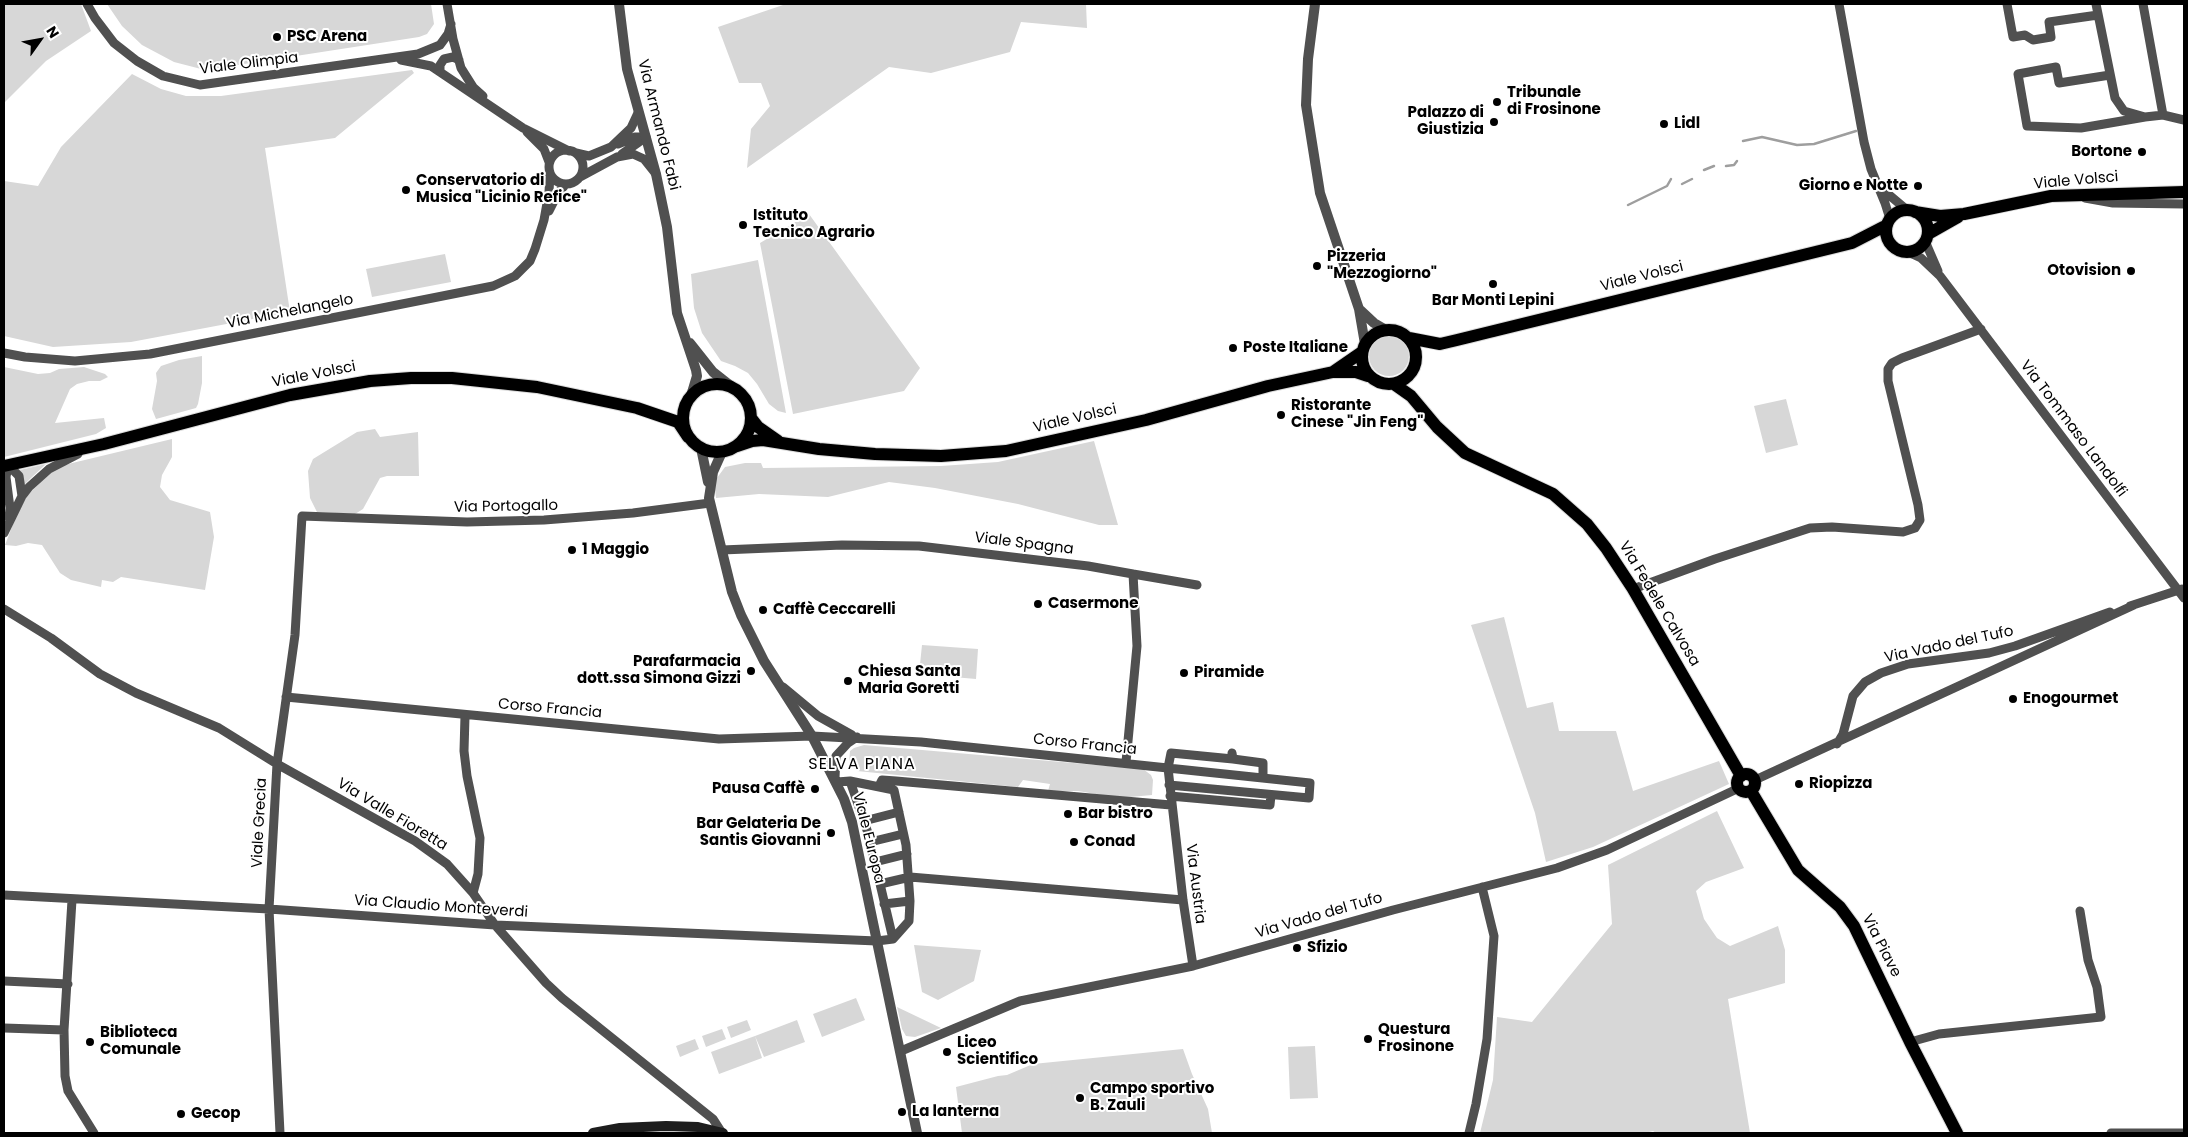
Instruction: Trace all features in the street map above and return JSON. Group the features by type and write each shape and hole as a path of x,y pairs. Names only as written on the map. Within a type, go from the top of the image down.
{"main road":[{"name":"Viale Volsci","path":"1409,338 1440,344 1852,242 1888,222 1897,212 1911,211 1930,216 1964,214 2052,196 2162,191 2184,192"},
{"path":"1911,211 1924,218 1927,238"},
{"name":"Viale Volsci","path":"1852,242 1877,243 1908,252 1921,247 1927,238 1947,222 1964,214"},
{"path":"1888,222 1888,238 1895,248"},
{"path":"1386,330 1400,332 1409,338 1414,347 1415,366 1408,378 1394,384 1382,384 1368,376 1362,364 1363,348 1374,334 1386,330"},
{"name":"Viale Volsci","path":"1415,366 1440,344"},
{"name":"Viale Volsci","path":"1333,372 1363,348"},
{"name":"Via Fedele Calvosa","path":"1415,366 1416,390 1423,408"},
{"name":"Viale Volsci","path":"780,442 819,449 875,454 941,456 1006,452 1146,420 1268,386 1333,372 1356,372 1368,376"},
{"name":"Viale Volsci","path":"6,466 104,444 290,395 330,387 378,380 452,378 537,387 637,408 678,422 688,437 701,448 722,452"},
{"name":"Viale Volsci","path":"637,408 672,410 688,401 703,387 710,384 732,387"},
{"name":"Via Fedele Calvosa","path":"1394,384 1423,408 1437,427 1466,453 1535,484 1553,494 1571,508 1606,548 1633,589 1747,784"},
{"path":"732,387 746,400 751,418 758,427 780,442"},
{"path":"688,401 683,422 688,437"},
{"path":"737,446 747,434 751,418"},
{"path":"722,452 752,441 780,442"},
{"name":"Via Piave","path":"1747,784 1798,870 1840,907 1854,926 1910,1042 1957,1133"},
{"path":"593,1133 620,1128 666,1126 693,1127 723,1133"}],"street":[{"name":"Viale Olimpia","path":"88,4 104,31 125,53 163,76 189,83 208,85 386,60 431,50 443,42 450,24"},
{"name":"Viale Olimpia","path":"447,4 459,60 473,87 496,108"},
{"name":"Via Armando Fabi","path":"619,4 627,69 656,174 667,227 677,313 697,376 688,401"},
{"path":"1314,4 1308,59 1306,105 1321,196 1359,309 1363,348"},
{"path":"1839,4 1856,104 1875,182 1885,203 1888,222"},
{"path":"2007,4 2013,37 2025,35 2033,40 2051,37 2049,22 2098,15"},
{"path":"2096,4 2115,98 2124,110 2145,117"},
{"path":"2143,4 2163,115"},
{"path":"440,72 440,65 444,60 450,57 459,60"},
{"name":"Viale Olimpia","path":"386,60 417,62 440,72 523,128 544,149 549,162"},
{"path":"2110,75 2059,82 2056,67 2018,74 2027,126 2081,128 2163,115 2184,120"},
{"name":"Viale Olimpia","path":"523,128 571,151 590,156 601,153 611,147 632,128 638,113"},
{"path":"611,147 635,137 646,137"},
{"path":"580,177 582,163 571,151 559,151 549,162 550,174 557,182 566,184 576,181 617,157 640,143 646,137"},
{"path":"617,157 633,154 641,157 656,174"},
{"name":"Via Michelangelo","path":"4,352 25,357 75,361 150,354 492,286 515,276 530,261 544,220 550,192 550,174"},
{"path":"1875,182 1888,196 1911,211"},
{"name":"Via Michelangelo","path":"544,220 556,197 566,184"},
{"name":"Viale Volsci","path":"2162,191 2184,186"},
{"path":"2073,195 2113,203 2184,204"},
{"name":"Via Tommaso Landolfi","path":"1927,238 1940,276"},
{"name":"Via Tommaso Landolfi","path":"1908,252 1921,258 1940,276 2181,589 2184,598"},
{"path":"1359,309 1374,324 1386,330"},
{"path":"1633,589 1715,559 1810,528 1832,527 1898,532 1915,528 1920,520 1918,505 1888,381 1888,369 1892,363 1902,358 1981,329"},
{"path":"686,338 713,372 732,387"},
{"path":"5,531 29,486 55,465 104,444"},
{"path":"701,448 709,487"},
{"path":"709,487 717,460 722,452"},
{"path":"6,466 19,476 22,496"},
{"path":"5,531 10,508 6,492 6,466"},
{"name":"Viale Europa","path":"709,487 710,503 732,592 741,615 776,681 812,736 836,780 852,822 917,1133"},
{"name":"Via Portogallo","path":"302,516 458,522 544,520 633,513 710,503"},
{"name":"Viale Grecia","path":"280,1133 270,909 277,764 295,636 302,516"},
{"name":"Viale Spagna","path":"722,550 842,545 919,546 1088,566 1197,585"},
{"path":"1126,762 1136,646 1134,574"},
{"name":"Via Vado del Tufo","path":"1836,744 1842,734 1850,704 1858,689 1865,682 1889,669 1908,664 1988,653 2181,589"},
{"name":"Via Vado del Tufo","path":"901,1051 1020,1001 1193,966 1393,910 1557,868 1607,850 2134,605"},
{"name":"Via Valle Fioretta","path":"4,608 51,638 100,674 136,693 219,728 277,764 415,841 447,864 473,894 495,925 562,998 713,1118 723,1133"},
{"path":"776,681 818,716 857,737"},
{"name":"Corso Francia","path":"286,697 465,716 607,727 719,739 812,736 857,737 1126,762 1310,782 1309,798 1271,794"},
{"path":"465,716 464,752 466,776 480,838 478,874 473,894"},
{"path":"857,737 848,743 836,756 836,780 894,790 907,854 910,877 909,921 892,939"},
{"path":"1168,768 1171,753 1232,756 1263,763 1263,777"},
{"name":"Via Austria","path":"1168,768 1183,900 1193,966"},
{"path":"879,786 882,780 1270,805 1271,794 1169,785"},
{"path":"850,781 870,842 892,939"},
{"path":"864,821 898,812"},
{"path":"870,842 903,834"},
{"path":"875,862 907,854"},
{"path":"880,884 910,877 1183,900"},
{"path":"1469,1133 1481,1080 1487,1039 1494,936 1482,887"},
{"name":"Via Claudio Monteverdi","path":"4,895 270,909 495,925 877,941 892,939"},
{"path":"72,900 64,1030 68,1091 94,1133"},
{"path":"884,904 910,901"},
{"path":"1910,1042 1940,1034 2100,1017 2097,987 2088,960 2080,911"},
{"path":"4,981 68,984"},
{"path":"4,1028 64,1030"},
{"path":"2111,1133 2184,1133"}],"shaded area":[{"path":"4,4 81,4 91,31 46,61 4,103"},
{"name":"PSC Arena","path":"107,4 431,4 434,24 427,34 419,37 205,70 174,62 142,45 122,26"},
{"path":"786,4 1086,4 1087,28 1021,22 1010,52 931,73 889,67 747,168 751,129 770,106 761,83 739,83 718,27"},
{"path":"412,70 414,73 335,138 265,148 290,312 131,342 53,347 4,336 4,181 38,186 61,147 132,74 161,89 186,96 221,96"},
{"path":"809,214 920,368 904,391 793,414 760,243"},
{"path":"445,254 451,282 372,297 366,269"},
{"path":"758,260 786,413 778,411 769,404 748,373 721,361 702,333 694,308 691,274"},
{"path":"1389,336 1403,342 1409,356 1403,370 1389,376 1375,370 1369,356 1375,342"},
{"path":"202,356 202,383 196,408 156,419 152,409 157,381 156,373 161,366 179,360"},
{"path":"4,367 38,374 50,373 59,369 84,367 105,374 108,377 100,381 77,384 70,389 55,423 104,418 106,428 96,434 4,457"},
{"path":"1786,399 1798,445 1766,453 1754,406"},
{"path":"375,429 380,437 418,432 419,476 387,476 380,478 363,509 355,514 317,512 310,498 308,471 313,459 357,432"},
{"path":"172,439 172,457 162,475 160,487 170,500 210,512 214,537 205,590 121,577 113,582 102,580 101,587 71,580 60,573 42,545 28,543 16,546 5,545 15,519 27,496 50,472 64,465"},
{"path":"1094,441 1118,525 1099,525 1018,504 935,488 889,482 828,497 759,494 716,498 714,482 725,467 745,463 761,463 763,468 941,466 998,462"},
{"path":"46,464 31,478 23,486 20,470"},
{"path":"1504,617 1527,708 1553,702 1559,731 1616,731 1633,791 1719,761 1729,784 1593,847 1546,862 1535,813 1471,625"},
{"path":"922,645 978,649 976,679 919,674"},
{"path":"864,745 1143,769 1151,775 1153,780 1152,795 1119,798 1078,791 1048,791 1050,784 1023,780 1018,787 857,771 849,764 850,751"},
{"path":"1717,811 1744,868 1706,882 1696,891 1704,919 1717,938 1730,946 1778,926 1785,950 1785,983 1728,999 1750,1133 1656,1133 1653,1131 1645,1133 1480,1133 1493,1080 1497,1017 1532,1022 1612,924 1608,865"},
{"path":"914,945 981,950 974,981 938,1000 922,992"},
{"path":"856,998 865,1020 822,1037 813,1014"},
{"path":"897,1007 941,1028 915,1037 906,1036 902,1029"},
{"path":"747,1020 751,1030 731,1038 727,1027"},
{"path":"797,1020 805,1042 764,1057 755,1036"},
{"path":"722,1029 726,1039 706,1047 702,1036"},
{"path":"755,1036 762,1058 719,1074 711,1052"},
{"path":"695,1039 699,1049 680,1057 676,1046"},
{"path":"1315,1046 1318,1098 1290,1099 1288,1047"},
{"name":"Campo sportivo B. Zauli","path":"1183,1049 1208,1109 1212,1133 962,1133 956,1087 1007,1075 1033,1064"}],"waterway":[{"path":"1743,141 1762,137 1797,145 1814,144 1856,131"},
{"path":"1726,166 1734,165 1737,161"},
{"path":"1704,170 1714,166"},
{"path":"1628,205 1667,186 1671,179"},
{"path":"1682,184 1692,179"}],"place":[{"name":"PSC Arena","path":"277,37"},
{"name":"Tribunale di Frosinone","path":"1497,102"},
{"name":"Palazzo di Giustizia","path":"1494,122"},
{"name":"Lidl","path":"1664,124"},
{"name":"Bortone","path":"2142,152"},
{"name":"Giorno e Notte","path":"1918,186"},
{"name":"Conservatorio di Musica \"Licinio Refice\"","path":"406,190"},
{"name":"Istituto Tecnico Agrario","path":"743,225"},
{"name":"Pizzeria \"Mezzogiorno\"","path":"1317,266"},
{"name":"Otovision","path":"2131,271"},
{"name":"Bar Monti Lepini","path":"1493,284"},
{"name":"Poste Italiane","path":"1233,348"},
{"name":"Ristorante Cinese \"Jin Feng\"","path":"1281,415"},
{"name":"1 Maggio","path":"572,550"},
{"name":"Casermone","path":"1038,604"},
{"name":"Caffè Ceccarelli","path":"763,610"},
{"name":"Parafarmacia dott.ssa Simona Gizzi","path":"751,671"},
{"name":"Piramide","path":"1184,673"},
{"name":"Chiesa Santa Maria Goretti","path":"848,681"},
{"name":"Enogourmet","path":"2013,699"},
{"name":"Riopizza","path":"1799,784"},
{"name":"Pausa Caffè","path":"815,789"},
{"name":"Bar bistro","path":"1068,814"},
{"name":"Bar Gelateria De Santis Giovanni","path":"831,833"},
{"name":"Conad","path":"1074,842"},
{"name":"Sfizio","path":"1297,948"},
{"name":"Questura Frosinone","path":"1368,1039"},
{"name":"Biblioteca Comunale","path":"90,1042"},
{"name":"Liceo Scientifico","path":"947,1052"},
{"name":"Campo sportivo B. Zauli","path":"1080,1098"},
{"name":"La lanterna","path":"902,1112"},
{"name":"Gecop","path":"181,1114"}],"district":[{"name":"SELVA PIANA","path":"862,765"}]}
